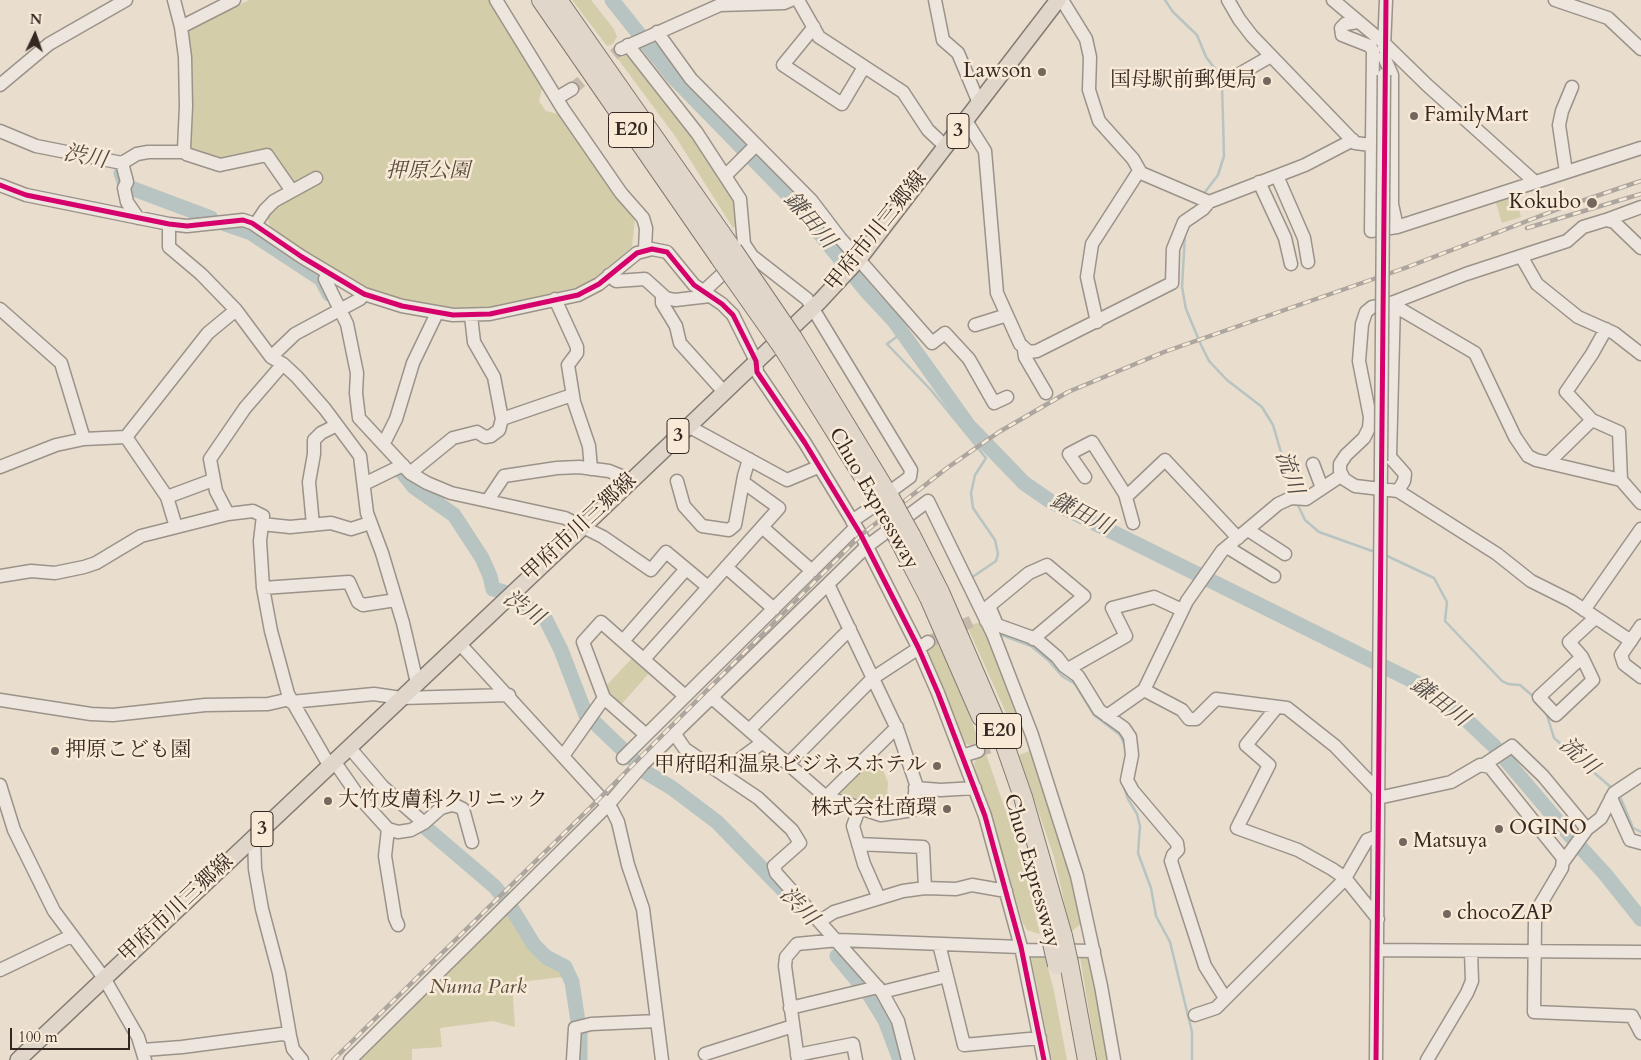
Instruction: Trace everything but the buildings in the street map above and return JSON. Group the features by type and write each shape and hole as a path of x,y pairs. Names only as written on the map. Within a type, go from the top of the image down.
{"highway":[{"name":"Chuo Expressway","path":"541,0 734,253"},
{"name":"Chuo Expressway","path":"558,0 734,253 885,500 905,539 988,735 1012,801 1057,937 1087,1060"},
{"name":"Chuo Expressway","path":"1063,964 1075,1060"}],"main road":[{"name":"甲府市川三郷線","path":"18,1060 583,527 842,278 946,147 1058,0"}],"street":[{"path":"0,85 49,44 126,0"},
{"path":"174,0 181,27 185,67 185,152"},
{"path":"181,27 234,0"},
{"path":"496,0 557,98 621,194 642,218 646,228 645,250"},
{"path":"610,275 616,282 645,279 662,295 675,300 707,293 734,253 744,244 740,199 697,133 627,45 719,2 784,3 791,0"},
{"path":"798,0 820,37 904,92 928,130 946,147"},
{"path":"935,0 943,40 958,53 979,102"},
{"path":"1062,0 1086,39 1090,57 1089,90 1099,121 1133,159 1139,171 1209,202"},
{"path":"1228,0 1239,20 1352,140 1371,146"},
{"path":"1376,1060 1384,43 1386,0"},
{"path":"1554,0 1608,18 1641,49"},
{"path":"1337,1 1535,182"},
{"path":"1358,22 1345,24 1341,28 1342,35 1370,46 1373,51 1371,231 1397,227 1641,148"},
{"path":"814,27 783,65 842,104 864,67"},
{"path":"655,32 691,79 755,146 811,200 858,260 932,342 945,333 970,359 994,403 1007,397"},
{"path":"1236,76 1271,56"},
{"path":"1384,57 1392,75 1392,204 1397,227"},
{"path":"1566,172 1559,125 1562,111 1572,87"},
{"path":"557,98 572,89"},
{"path":"966,121 985,151 997,293 1024,350 1025,357 1046,393"},
{"path":"0,131 36,146 122,163 137,154 148,152 185,152 220,166 267,156 292,191"},
{"path":"1024,350 1029,352 1037,351 1172,283 1173,249 1184,222 1203,209 1209,202 1305,165 1352,140"},
{"path":"725,176 755,146"},
{"path":"122,163 127,202 138,218"},
{"path":"1096,322 1087,277 1092,244 1139,171"},
{"path":"1276,176 1304,238 1308,262"},
{"path":"255,225 274,201 316,178"},
{"path":"1260,182 1285,238 1290,264"},
{"path":"0,185 26,196 169,224 187,226 243,220 255,225 328,273 364,294 402,306 437,313 471,316 513,310 555,300 587,291 629,259 645,250 662,249 667,252 694,285 707,293 733,316 756,361 757,372 805,444 854,524 923,645 985,816 1022,948 1044,1060"},
{"path":"1631,641 1584,610 1531,581 1497,554 1398,491 1355,486 1344,479 1340,464 1346,455 1364,438 1369,428 1370,417 1359,361 1362,324 1366,312 1372,307 1394,302 1568,241 1583,227 1641,207"},
{"path":"1606,220 1614,222 1641,248"},
{"path":"169,224 169,246 201,274 236,310 271,357 284,364 326,409 360,456 370,523 396,600 417,683"},
{"path":"626,755 645,734 812,571 854,524 885,500 910,477 911,470 807,299 752,256 734,253"},
{"path":"1522,256 1537,284 1578,317 1614,333 1641,354"},
{"path":"328,273 325,279 338,310 347,324 357,373 358,418 406,469 441,490 558,516 603,537 651,570 666,552 708,588"},
{"path":"271,357 295,334 360,299 364,294"},
{"path":"662,295 662,302 676,326 680,343 724,392"},
{"path":"555,300 577,347 577,352 568,365 572,395 589,446 591,469"},
{"path":"1394,302 1400,309 1475,353 1515,437 1528,456 1548,463 1621,480 1641,502"},
{"path":"1394,302 1390,457 1405,474 1404,481 1398,491"},
{"path":"0,309 61,363 84,440"},
{"path":"0,467 56,446 84,440 126,437 208,332 236,310"},
{"path":"384,444 396,419 412,363 437,313"},
{"path":"975,325 1007,315"},
{"path":"364,484 406,469 453,438 477,432 486,437 499,430 502,419 494,377 474,342 471,316"},
{"path":"1606,329 1592,354 1566,392 1592,420 1619,432 1621,480"},
{"path":"228,514 216,491 210,459 213,452 254,396 284,364"},
{"path":"502,419 572,395"},
{"path":"1548,463 1592,420"},
{"path":"314,524 309,482 314,454 314,440 321,432 337,425"},
{"path":"688,426 787,480 818,467"},
{"path":"126,437 166,497 176,527"},
{"path":"1085,477 1069,454 1092,442 1126,497 1133,523"},
{"path":"677,481 684,506 702,526 729,530 735,525 743,482 750,459"},
{"path":"1126,497 1165,460 1243,534 1285,554"},
{"path":"1313,464 1322,488"},
{"path":"488,500 504,476 556,468 609,471 631,480"},
{"path":"1107,716 1144,690 1182,610 1211,566 1227,547 1278,504 1292,498 1306,499 1342,475"},
{"path":"166,497 213,480"},
{"path":"644,659 779,508 743,482"},
{"path":"350,1060 608,805 640,767 866,547 928,501 985,620 1032,735 1061,821 1094,951 1114,1060"},
{"path":"0,576 30,571 55,573 84,567 96,563 141,536 228,514 254,511 260,513 264,516 260,540 263,588 271,631 290,701 332,763 388,829 398,832 411,830 424,823 441,808 451,804 463,809 472,842"},
{"path":"262,524 290,527 331,523 351,529 370,523"},
{"path":"762,527 812,571"},
{"path":"1584,610 1641,529"},
{"path":"1227,547 1274,576"},
{"path":"985,620 990,606 1029,573 1047,564 1084,596 1034,639"},
{"path":"726,568 774,609"},
{"path":"623,641 686,569"},
{"path":"263,588 349,582 358,602 363,605 396,600"},
{"path":"712,697 826,797 881,816 913,810 915,788 897,727 828,584"},
{"path":"1068,669 1126,636 1112,608 1154,597 1182,610"},
{"path":"1582,657 1539,697 1556,715 1593,680 1582,657 1570,642 1595,618"},
{"path":"985,620 1034,639 1078,676 1093,702 1107,716 1124,728 1130,737 1132,755 1127,780 1133,791 1177,843 1178,850 1173,855 1171,861 1205,966 1225,998"},
{"path":"645,734 604,698 583,642 601,622 686,696"},
{"path":"1641,626 1622,655 1624,664 1641,677"},
{"path":"749,730 850,630"},
{"path":"459,643 509,695 608,805 618,822 628,864 643,909 662,1060"},
{"path":"788,764 873,678 923,645"},
{"path":"1144,690 1182,710 1189,720 1196,719 1216,699 1276,707 1294,712 1315,728 1378,795"},
{"path":"0,700 91,714 113,715 205,705 268,704 374,694 401,698 509,695"},
{"path":"563,756 604,698"},
{"path":"1276,707 1246,745 1269,766 1237,828 1298,850 1345,878 1378,919"},
{"path":"826,797 897,727"},
{"path":"674,734 685,749 758,798 792,830 800,843 774,866 776,873 880,989 898,1021 908,1060"},
{"path":"1019,738 1032,735"},
{"path":"721,773 763,742"},
{"path":"1378,795 1451,782 1480,764 1488,762 1512,746 1543,776 1585,831"},
{"path":"349,747 383,787 424,823"},
{"path":"962,756 978,751"},
{"path":"1488,762 1561,854 1563,862 1562,868 1537,912 1534,951 1534,1012 1632,1016 1641,1033"},
{"path":"1563,862 1573,851 1585,831 1601,818 1611,798 1620,787 1641,775"},
{"path":"0,785 14,830 54,911 104,978 138,1037 144,1055 182,1047 270,1034 290,1036"},
{"path":"915,788 941,790 975,788"},
{"path":"1611,798 1630,840 1641,844"},
{"path":"859,809 853,826 864,864 879,898"},
{"path":"388,829 385,856 395,918 398,925"},
{"path":"254,836 255,869 262,909 279,973 293,1049 302,1060"},
{"path":"1195,1015 1216,1008 1345,878 1367,840 1378,836"},
{"path":"858,844 923,847 926,888"},
{"path":"820,921 834,912 902,891 926,888 956,889 972,885 1006,891"},
{"path":"0,970 71,936"},
{"path":"856,1060 853,1044 798,1058 786,982 786,957 797,944 838,940 1094,951"},
{"path":"939,944 964,1045 1040,1038"},
{"path":"1377,950 1641,952"},
{"path":"1427,1060 1467,993 1472,981 1471,951"},
{"path":"790,1008 947,976"},
{"path":"573,1060 575,1028 591,1024 657,1021"},
{"path":"704,1054 793,1026"}],"green space":[{"name":"押原公園","path":"249,0 491,0 543,84 539,101 546,111 561,115 635,220 632,247 586,285 490,308 464,310 415,304 358,285 272,233 266,214 272,205 298,193 269,153 229,163 191,152 188,147 187,34 190,29"},
{"path":"572,0 591,0 614,29 617,37 613,44 607,46"},
{"path":"630,53 681,115 734,198 738,224 733,228 675,136 618,59"},
{"path":"1515,193 1521,217 1502,223 1495,200"},
{"path":"976,623 985,625 1020,716 1015,733 968,628"},
{"path":"942,642 979,741 972,746 964,743 928,651 931,646"},
{"path":"634,656 651,671 619,707 606,686"},
{"path":"1034,749 1084,921 1071,932 1054,857 1019,755"},
{"path":"875,753 888,782 886,811 831,796"},
{"path":"986,754 1022,858 1040,934 1027,930 1023,923 998,839 977,778 974,764 977,757"},
{"name":"Numa Park","path":"507,912 527,946 559,971 562,977 512,983 515,1027 493,1021 440,1028 442,1047 412,1049 412,1060 358,1060"},
{"path":"1045,956 1054,991 1067,1060 1052,1060 1031,957"},
{"path":"1090,956 1109,1060 1097,1060 1080,957"}],"waterway":[{"name":"鎌田川","path":"612,0 674,78 791,198 867,292 894,321 969,426 1024,483 1050,501 1425,687 1456,710 1494,746 1605,874 1641,919"},
{"name":"流川","path":"1165,0 1173,12 1197,35 1206,57 1216,70 1222,84 1224,156 1218,175 1202,196"},
{"name":"渋川","path":"121,173 124,182 131,188 211,218"},
{"name":"渋川","path":"225,224 251,233 321,279 329,294"},
{"name":"流川","path":"1185,234 1182,287 1186,309 1201,345 1209,361 1227,380 1262,407 1273,425 1293,493"},
{"path":"902,333 887,344 930,389 986,458 975,475 971,493 973,508 995,540 998,554 996,561 971,578"},
{"name":"渋川","path":"402,472 414,487 454,515 482,558 490,576 493,589 504,592 545,618 561,650 586,715"},
{"name":"流川","path":"1297,503 1305,520 1319,532 1375,552"},
{"name":"流川","path":"1385,555 1434,578 1447,602 1445,621 1502,681 1508,684 1520,685 1534,697"},
{"path":"999,634 1031,646 1048,660 1062,676 1075,684 1094,715 1120,735 1125,746"},
{"name":"流川","path":"1546,712 1554,738 1613,789"},
{"name":"渋川","path":"594,722 647,773 672,788 717,822 786,893"},
{"path":"1122,781 1128,799 1137,814 1140,826 1138,853 1151,888 1156,916 1170,942 1192,1032 1192,1060"},
{"name":"流川","path":"1619,794 1633,828 1641,832"},
{"path":"426,828 494,886 509,904 534,945 546,957 565,967 572,982 580,1035 580,1060"},
{"name":"渋川","path":"837,956 860,984"},
{"name":"渋川","path":"870,996 885,1020 900,1060"}],"tunnel":[{"path":"572,89 621,49"},
{"path":"928,642 974,620"},
{"path":"978,751 1019,738"}],"railway":[{"path":"333,1060 601,797 861,535 947,468 999,432 1068,392 1164,352 1405,268 1561,208 1641,181"},
{"path":"1527,228 1641,194"}],"cycle path":[{"path":"1376,1060 1386,0"},
{"path":"0,185 26,195 169,224 187,226 243,220 252,223 302,257 364,294 402,306 453,315 490,314 578,295 599,284 637,253 652,249 667,252 694,285 722,304 733,315 756,361 757,372 805,443 861,535 918,647 938,693 985,816 1021,947 1044,1060"}],"place":[{"name":"Lawson","path":"1042,72"},
{"name":"国母駅前郵便局","path":"1267,81"},
{"name":"FamilyMart","path":"1414,116"},
{"name":"Kokubo","path":"1592,203"},
{"name":"押原こども園","path":"55,751"},
{"name":"甲府昭和温泉ビジネスホテル","path":"937,766"},
{"name":"大竹皮膚科クリニック","path":"328,801"},
{"name":"株式会社商環","path":"947,809"},
{"name":"OGINO","path":"1499,829"},
{"name":"Matsuya","path":"1403,842"},
{"name":"chocoZAP","path":"1447,914"}]}
